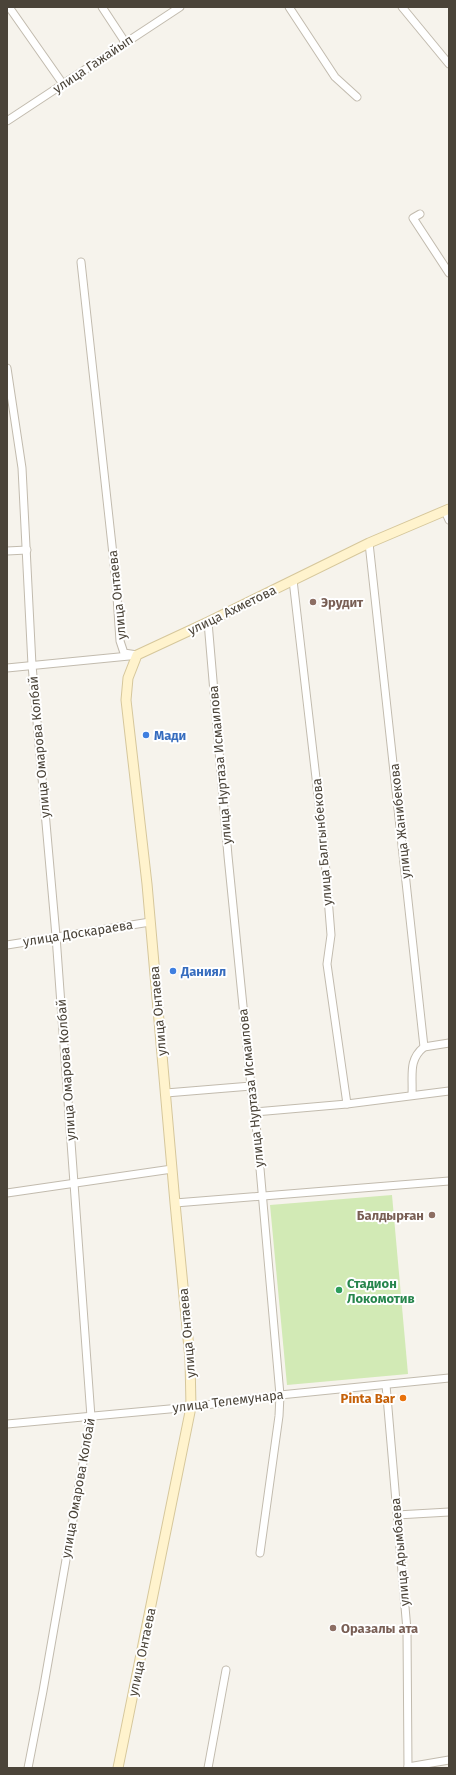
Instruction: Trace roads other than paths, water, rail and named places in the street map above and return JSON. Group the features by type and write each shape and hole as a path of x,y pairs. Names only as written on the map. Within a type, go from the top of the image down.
{"main road":[{"name":"улица Ахметова","path":"137,655 369,543 447,510"},
{"name":"улица Онтаева","path":"118,1768 192,1407 190,1352 150,922 126,700 128,678 137,655"}],"street":[{"path":"9,7 63,84"},
{"path":"102,7 125,42"},
{"name":"улица Гажайып","path":"7,121 180,7"},
{"path":"289,7 335,78 357,97"},
{"path":"402,7 449,64"},
{"path":"420,214 413,218 449,272"},
{"name":"улица Онтаева","path":"81,262 115,574 120,641 124,653 137,655"},
{"name":"улица Омарова Колбай","path":"7,368 22,468 32,665 56,936 91,1417 28,1768"},
{"name":"улица Ахметова","path":"447,510 449,520"},
{"name":"улица Жанибекова","path":"369,543 424,1047"},
{"path":"7,551 27,550"},
{"name":"улица Балгынбекова","path":"294,580 324,847 330,935 327,964 347,1104"},
{"name":"улица Нуртаза Исмаилова","path":"208,622 228,856 251,1086 255,1112 280,1394 279,1416 260,1553"},
{"name":"улица Ахметова","path":"7,668 137,655"},
{"name":"улица Доскараева","path":"7,945 150,922"},
{"path":"412,1095 413,1061 417,1053 424,1047 449,1043"},
{"path":"166,1094 251,1086"},
{"path":"255,1112 347,1104 449,1091"},
{"path":"7,1193 74,1182 172,1169"},
{"path":"175,1203 449,1181"},
{"name":"улица Телемунара","path":"7,1424 192,1407 280,1394 449,1378"},
{"name":"улица Арымбаева","path":"386,1385 407,1630 408,1768 449,1760"},
{"path":"397,1515 449,1512"},
{"path":"208,1768 226,1670"}],"place":[{"name":"Эрудит","path":"313,602"},
{"name":"Мади","path":"146,735"},
{"name":"Даниял","path":"173,971"},
{"name":"Балдырған","path":"432,1215"},
{"name":"Стадион Локомотив","path":"339,1290"},
{"name":"Pinta Bar","path":"403,1398"},
{"name":"Оразалы ата","path":"333,1628"}]}
